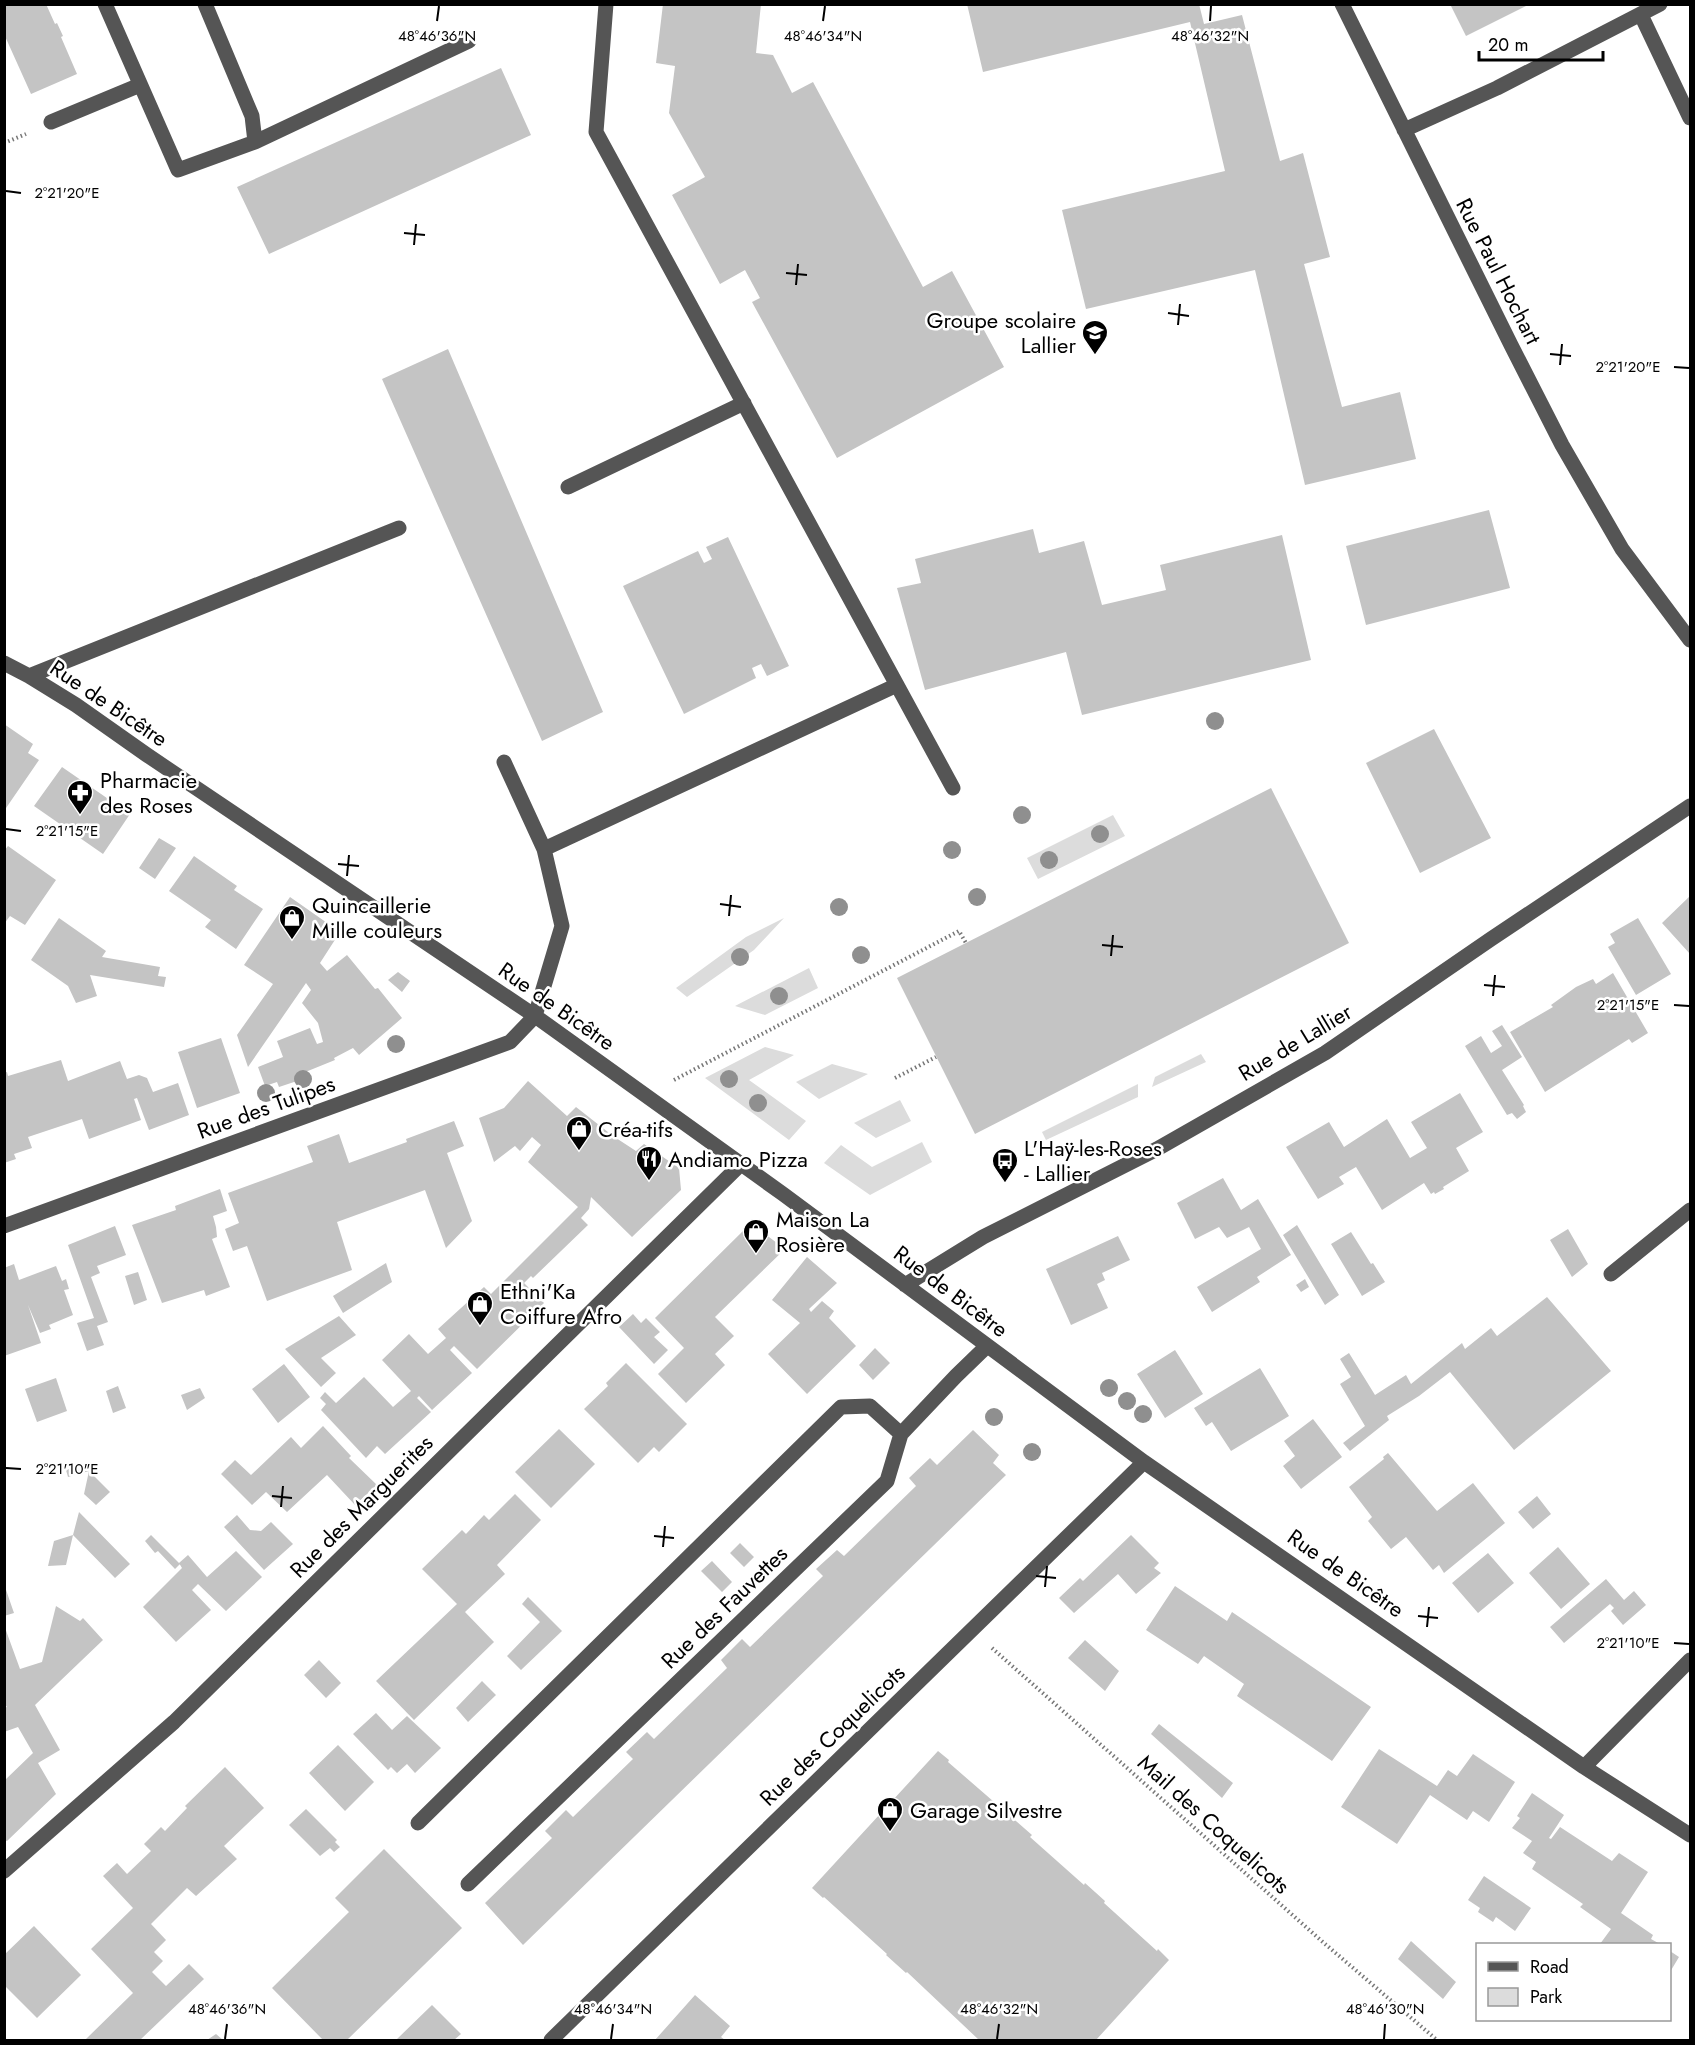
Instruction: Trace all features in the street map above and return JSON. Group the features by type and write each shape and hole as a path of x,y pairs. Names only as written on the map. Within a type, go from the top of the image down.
{"street":[{"path":"105,4 178,170 255,142 469,41"},
{"path":"205,4 252,116 255,142"},
{"path":"606,4 596,132 953,788"},
{"name":"Rue Paul Hochart","path":"1342,4 1562,445 1622,549 1690,640"},
{"path":"1404,130 1497,88 1660,4"},
{"path":"1641,15 1690,118"},
{"path":"51,122 140,85"},
{"path":"568,487 744,403"},
{"path":"29,676 399,528"},
{"name":"Rue de Bicêtre","path":"4,663 76,705 535,1016 741,1164 1144,1462 1584,1767 1690,1835"},
{"path":"544,849 897,685"},
{"path":"504,762 544,849 562,926 535,1016"},
{"name":"Rue de Lallier","path":"905,1285 983,1237 1157,1149 1325,1053 1690,806"},
{"name":"Rue des Tulipes","path":"4,1226 510,1042 535,1016"},
{"name":"Rue des Marguerites","path":"4,1871 174,1722 741,1164"},
{"path":"1611,1274 1690,1210"},
{"name":"Rue des Fauvettes","path":"468,1884 887,1481 902,1434 987,1346"},
{"path":"418,1823 841,1407 870,1406 902,1434"},
{"name":"Rue des Coquelicots","path":"561,2037 971,1630 1144,1462"},
{"path":"1584,1767 1690,1660"}],"path":[{"path":"654,1102 662,1087 959,931 966,943"},
{"path":"895,1078 936,1057"},
{"name":"Mail des Coquelicots","path":"971,1630 1324,1943 1437,2040"}],"green space":[{"path":"1113,815 1125,836 1038,879 1027,858"},
{"path":"784,918 754,950 687,997 676,988 746,937"},
{"path":"809,968 818,988 765,1015 735,1006"},
{"path":"765,1047 794,1055 749,1080 806,1121 789,1140 705,1078"},
{"path":"1201,1054 1206,1062 1152,1087 1155,1077"},
{"path":"832,1064 868,1074 819,1099 796,1082"},
{"path":"1138,1084 1138,1097 1046,1140 1042,1132"},
{"path":"900,1100 911,1121 876,1138 854,1123"},
{"path":"922,1142 932,1162 870,1195 824,1163 841,1145 872,1167"}],"building":[{"path":"4,4 46,4 63,36 61,37 77,74 31,94 4,34"},
{"path":"663,4 761,4 756,53 773,55 792,93 813,82 923,287 952,271 1004,367 837,458 752,302 760,298 745,270 720,284 672,195 705,177 669,113 675,66 656,63"},
{"path":"967,4 1199,4 1204,24 1242,15 1280,161 1303,153 1330,257 1304,264 1342,407 1400,392 1416,459 1305,485 1255,270 1086,309 1062,210 1225,171 1190,22 983,72"},
{"path":"1450,4 1530,4 1466,36"},
{"path":"501,68 531,135 269,254 237,187"},
{"path":"448,349 603,712 542,741 382,379"},
{"path":"1489,510 1510,588 1366,625 1346,546"},
{"path":"1033,529 1039,553 1084,541 1102,605 1166,590 1160,565 1282,535 1311,660 1082,715 1066,652 925,690 897,588 921,583 915,559"},
{"path":"728,537 789,666 767,676 761,664 752,668 756,678 684,714 623,586 698,551 704,563 712,559 706,547"},
{"path":"4,724 33,744 28,753 39,760 4,811"},
{"path":"1434,729 1491,838 1420,873 1366,763"},
{"path":"62,767 130,814 103,854 34,806"},
{"path":"1271,788 1349,943 975,1134 897,978"},
{"path":"159,838 176,848 155,879 139,868"},
{"path":"8,846 56,880 25,925 10,916 4,924 4,851"},
{"path":"194,856 237,886 234,890 263,909 236,949 205,927 211,920 169,891"},
{"path":"1690,896 1690,954 1662,923"},
{"path":"290,897 340,932 320,963 327,971 347,955 402,1018 359,1055 353,1048 334,1058 335,1060 298,1075 300,1080 279,1087 277,1082 265,1086 258,1067 283,1057 277,1041 310,1028 317,1044 323,1042 318,1023 302,1003 311,990 306,983 248,1067 237,1035 273,984 244,965"},
{"path":"59,918 106,951 102,957 160,967 158,976 166,977 164,987 90,975 97,996 76,1003 68,986 31,960"},
{"path":"1638,918 1671,974 1636,995 1608,947 1615,943 1610,934"},
{"path":"398,972 410,981 402,992 388,980"},
{"path":"1613,973 1648,1033 1632,1043 1629,1039 1545,1092 1510,1032 1553,1007 1551,1005 1576,987 1593,979 1596,984"},
{"path":"1502,1025 1522,1057 1502,1070 1524,1105 1526,1112 1517,1119 1512,1113 1507,1115 1465,1046 1481,1036 1491,1053 1502,1046 1492,1031"},
{"path":"221,1038 240,1093 197,1108 178,1052"},
{"path":"61,1060 68,1081 120,1061 127,1079 139,1075 147,1078 153,1092 178,1083 189,1115 149,1130 137,1098 134,1099 141,1120 89,1139 82,1119 28,1137 32,1148 14,1154 16,1159 4,1163 4,1073 7,1072 8,1076"},
{"path":"528,1081 567,1116 576,1107 636,1151 644,1144 679,1168 681,1190 632,1237 591,1197 589,1209 581,1218 588,1225 533,1278 531,1276 524,1283 544,1303 477,1369 454,1346 450,1350 472,1373 432,1410 419,1396 417,1398 431,1412 385,1454 377,1446 366,1458 321,1410 326,1404 320,1398 325,1392 336,1403 364,1377 393,1407 411,1391 382,1360 409,1334 428,1354 446,1338 438,1329 484,1287 491,1294 578,1207 528,1162 541,1145 532,1137 520,1151 515,1146 494,1162 479,1118 504,1108"},
{"path":"1460,1093 1483,1132 1456,1148 1469,1171 1435,1194 1434,1192 1431,1194 1424,1183 1382,1210 1356,1167 1339,1177 1344,1184 1318,1199 1286,1147 1329,1122 1344,1147 1387,1119 1410,1158 1427,1148 1411,1122"},
{"path":"454,1121 464,1146 447,1153 472,1221 446,1248 425,1190 337,1222 352,1270 267,1301 247,1246 233,1251 225,1229 239,1223 228,1193 313,1162 307,1146 339,1134 349,1163 407,1142 406,1139"},
{"path":"1223,1178 1241,1210 1258,1199 1291,1255 1257,1277 1260,1282 1212,1312 1197,1287 1261,1249 1249,1227 1227,1238 1219,1227 1195,1239 1177,1203"},
{"path":"220,1189 227,1211 213,1216 217,1237 212,1239 230,1287 206,1296 204,1290 162,1303 132,1225 176,1210 175,1206"},
{"path":"1297,1225 1339,1295 1325,1305 1283,1235"},
{"path":"115,1226 126,1255 97,1266 100,1273 91,1277 108,1322 97,1326 104,1345 87,1351 77,1323 94,1318 68,1245"},
{"path":"757,1228 785,1249 715,1317 734,1336 715,1354 725,1365 686,1403 658,1374 684,1348 655,1318 745,1229"},
{"path":"1568,1229 1588,1264 1572,1277 1550,1240"},
{"path":"1351,1232 1385,1282 1362,1296 1331,1244"},
{"path":"1118,1236 1130,1260 1102,1273 1105,1280 1097,1284 1108,1308 1071,1325 1046,1269"},
{"path":"807,1257 837,1283 809,1309 811,1312 822,1301 834,1311 829,1318 856,1346 807,1394 768,1354 800,1323 772,1300"},
{"path":"386,1263 392,1282 343,1313 333,1296"},
{"path":"14,1264 19,1280 56,1266 62,1281 66,1279 69,1289 64,1290 73,1315 49,1325 51,1329 40,1333 28,1305 41,1343 4,1356 4,1301 6,1300 4,1268"},
{"path":"138,1272 147,1300 134,1305 125,1276"},
{"path":"1305,1279 1309,1287 1301,1292 1296,1285"},
{"path":"1547,1297 1611,1371 1514,1450 1450,1372 1419,1396 1387,1416 1389,1420 1350,1451 1343,1443 1365,1426 1340,1384 1351,1377 1340,1359 1349,1353 1375,1395 1406,1375 1411,1384 1462,1343 1465,1349 1491,1328 1497,1336"},
{"path":"633,1314 641,1323 646,1318 660,1332 654,1337 668,1350 654,1364 619,1327"},
{"path":"339,1316 356,1335 321,1358 336,1373 321,1387 285,1349"},
{"path":"875,1348 890,1363 873,1380 859,1365"},
{"path":"1175,1350 1203,1394 1165,1418 1137,1374"},
{"path":"626,1363 687,1424 659,1452 654,1447 638,1463 584,1409 608,1386 606,1383"},
{"path":"284,1364 310,1397 278,1423 252,1389"},
{"path":"1260,1368 1289,1416 1231,1451 1212,1422 1206,1426 1194,1408"},
{"path":"56,1378 67,1411 37,1422 25,1389"},
{"path":"118,1386 126,1408 113,1413 106,1391"},
{"path":"200,1388 205,1398 187,1410 181,1395"},
{"path":"1313,1419 1342,1457 1301,1489 1283,1466 1295,1456 1284,1441"},
{"path":"323,1426 351,1456 349,1458 377,1485 355,1505 327,1475 287,1512 266,1492 252,1505 221,1474 235,1460 251,1475 291,1437 301,1448"},
{"path":"559,1429 595,1464 551,1508 515,1472"},
{"path":"973,1430 999,1455 993,1463 1006,1475 523,1945 485,1903 552,1838 545,1831 566,1810 573,1817 633,1759 626,1752 647,1732 654,1739 727,1668 721,1660 742,1639 750,1647 823,1576 816,1569 837,1550 844,1556 916,1486 909,1478 930,1458 937,1465"},
{"path":"1388,1453 1437,1511 1473,1483 1505,1523 1444,1573 1439,1565 1433,1570 1406,1537 1391,1549 1368,1521 1372,1517 1349,1487 1384,1459 1383,1457"},
{"path":"86,1463 89,1471 68,1477 66,1470"},
{"path":"89,1471 110,1492 96,1505 84,1494"},
{"path":"515,1494 541,1520 497,1565 505,1574 465,1612 494,1642 414,1720 376,1681 457,1604 422,1569 462,1530 466,1534 484,1515 489,1520"},
{"path":"1537,1496 1551,1514 1533,1529 1518,1512"},
{"path":"79,1512 130,1564 115,1578 73,1535"},
{"path":"237,1515 250,1530 261,1531 271,1522 293,1544 264,1570 224,1527"},
{"path":"73,1535 66,1565 48,1566 54,1541"},
{"path":"151,1535 180,1564 175,1569 158,1551 155,1553 145,1541"},
{"path":"1131,1535 1159,1563 1154,1568 1161,1573 1136,1594 1118,1574 1074,1613 1059,1598 1080,1578 1083,1581"},
{"path":"740,1543 754,1557 744,1567 730,1553"},
{"path":"1558,1547 1590,1584 1561,1609 1529,1573"},
{"path":"236,1551 262,1577 226,1611 198,1584 192,1590 211,1610 176,1642 143,1607 182,1568 179,1563 188,1555 207,1577"},
{"path":"1488,1553 1514,1583 1478,1613 1452,1583"},
{"path":"712,1561 732,1582 722,1592 701,1571"},
{"path":"1606,1579 1624,1600 1634,1591 1646,1605 1623,1625 1611,1611 1614,1608 1610,1604 1564,1643 1550,1627"},
{"path":"4,1584 14,1613 4,1616"},
{"path":"1175,1586 1227,1621 1232,1612 1371,1707 1332,1761 1237,1696 1244,1684 1204,1656 1198,1664 1146,1630"},
{"path":"528,1597 562,1631 521,1670 507,1656 540,1622 522,1604"},
{"path":"56,1606 80,1621 83,1618 103,1640 35,1705 60,1750 38,1763 56,1794 7,1841 4,1840 4,1781 33,1753 18,1727 4,1732 4,1708 7,1707 4,1703 4,1625 20,1669 42,1662"},
{"path":"1085,1640 1119,1671 1105,1691 1068,1658"},
{"path":"319,1660 341,1683 326,1698 304,1675"},
{"path":"482,1681 496,1695 468,1722 456,1708"},
{"path":"376,1713 392,1730 407,1716 441,1748 415,1773 407,1764 397,1773 391,1767 388,1770 353,1734"},
{"path":"1159,1724 1233,1783 1222,1798 1151,1734"},
{"path":"338,1745 374,1782 345,1811 309,1773"},
{"path":"1379,1749 1437,1786 1448,1770 1457,1776 1473,1754 1515,1782 1489,1822 1473,1811 1467,1820 1430,1795 1397,1844 1341,1807"},
{"path":"938,1751 1032,1835 1030,1837 1084,1885 1085,1883 1105,1901 1104,1903 1169,1960 1096,2040 979,2040 907,1972 812,1888"},
{"path":"225,1767 264,1808 224,1846 237,1859 196,1896 187,1888 151,1924 166,1940 154,1952 163,1961 152,1972 166,1986 189,1964 204,1979 140,2040 86,2039 133,1993 91,1949 133,1908 103,1876 117,1863 127,1874 151,1851 144,1844 161,1827 165,1831 187,1808 185,1806"},
{"path":"1532,1793 1564,1815 1549,1838 1551,1839 1560,1827 1612,1861 1619,1853 1648,1872 1621,1913 1653,1935 1651,1939 1658,1943 1601,1943 1611,1929 1580,1907 1583,1904 1532,1869 1536,1862 1523,1853 1532,1841 1512,1828 1520,1818 1517,1816"},
{"path":"306,1809 337,1840 335,1842 340,1847 334,1852 330,1848 320,1856 289,1825"},
{"path":"384,1849 462,1928 347,2040 323,2040 272,1988 349,1912 335,1898"},
{"path":"1484,1876 1531,1908 1515,1931 1496,1917 1493,1922 1478,1912 1480,1908 1468,1900"},
{"path":"34,1926 81,1975 37,2018 4,1985 4,1955"},
{"path":"1411,1941 1456,1982 1443,1999 1398,1959"},
{"path":"1671,1952 1679,1957 1671,1970"},
{"path":"695,1995 730,2026 721,2037 725,2040 655,2040"},
{"path":"432,2005 461,2034 454,2040 396,2040"},
{"path":"216,2034 223,2040 207,2040"}],"place":[{"name":"Groupe scolaire Lallier","path":"1095,356"},
{"name":"Pharmacie des Roses","path":"80,816"},
{"name":"Quincaillerie Mille couleurs","path":"292,941"},
{"name":"Créa-tifs","path":"579,1152"},
{"name":"Andiamo Pizza","path":"649,1182"},
{"name":"L'Haÿ-les-Roses - Lallier","path":"1005,1184"},
{"name":"Maison La Rosière","path":"756,1255"},
{"name":"Ethni'Ka Coiffure Afro","path":"480,1327"},
{"name":"Garage Silvestre","path":"890,1833"}]}
